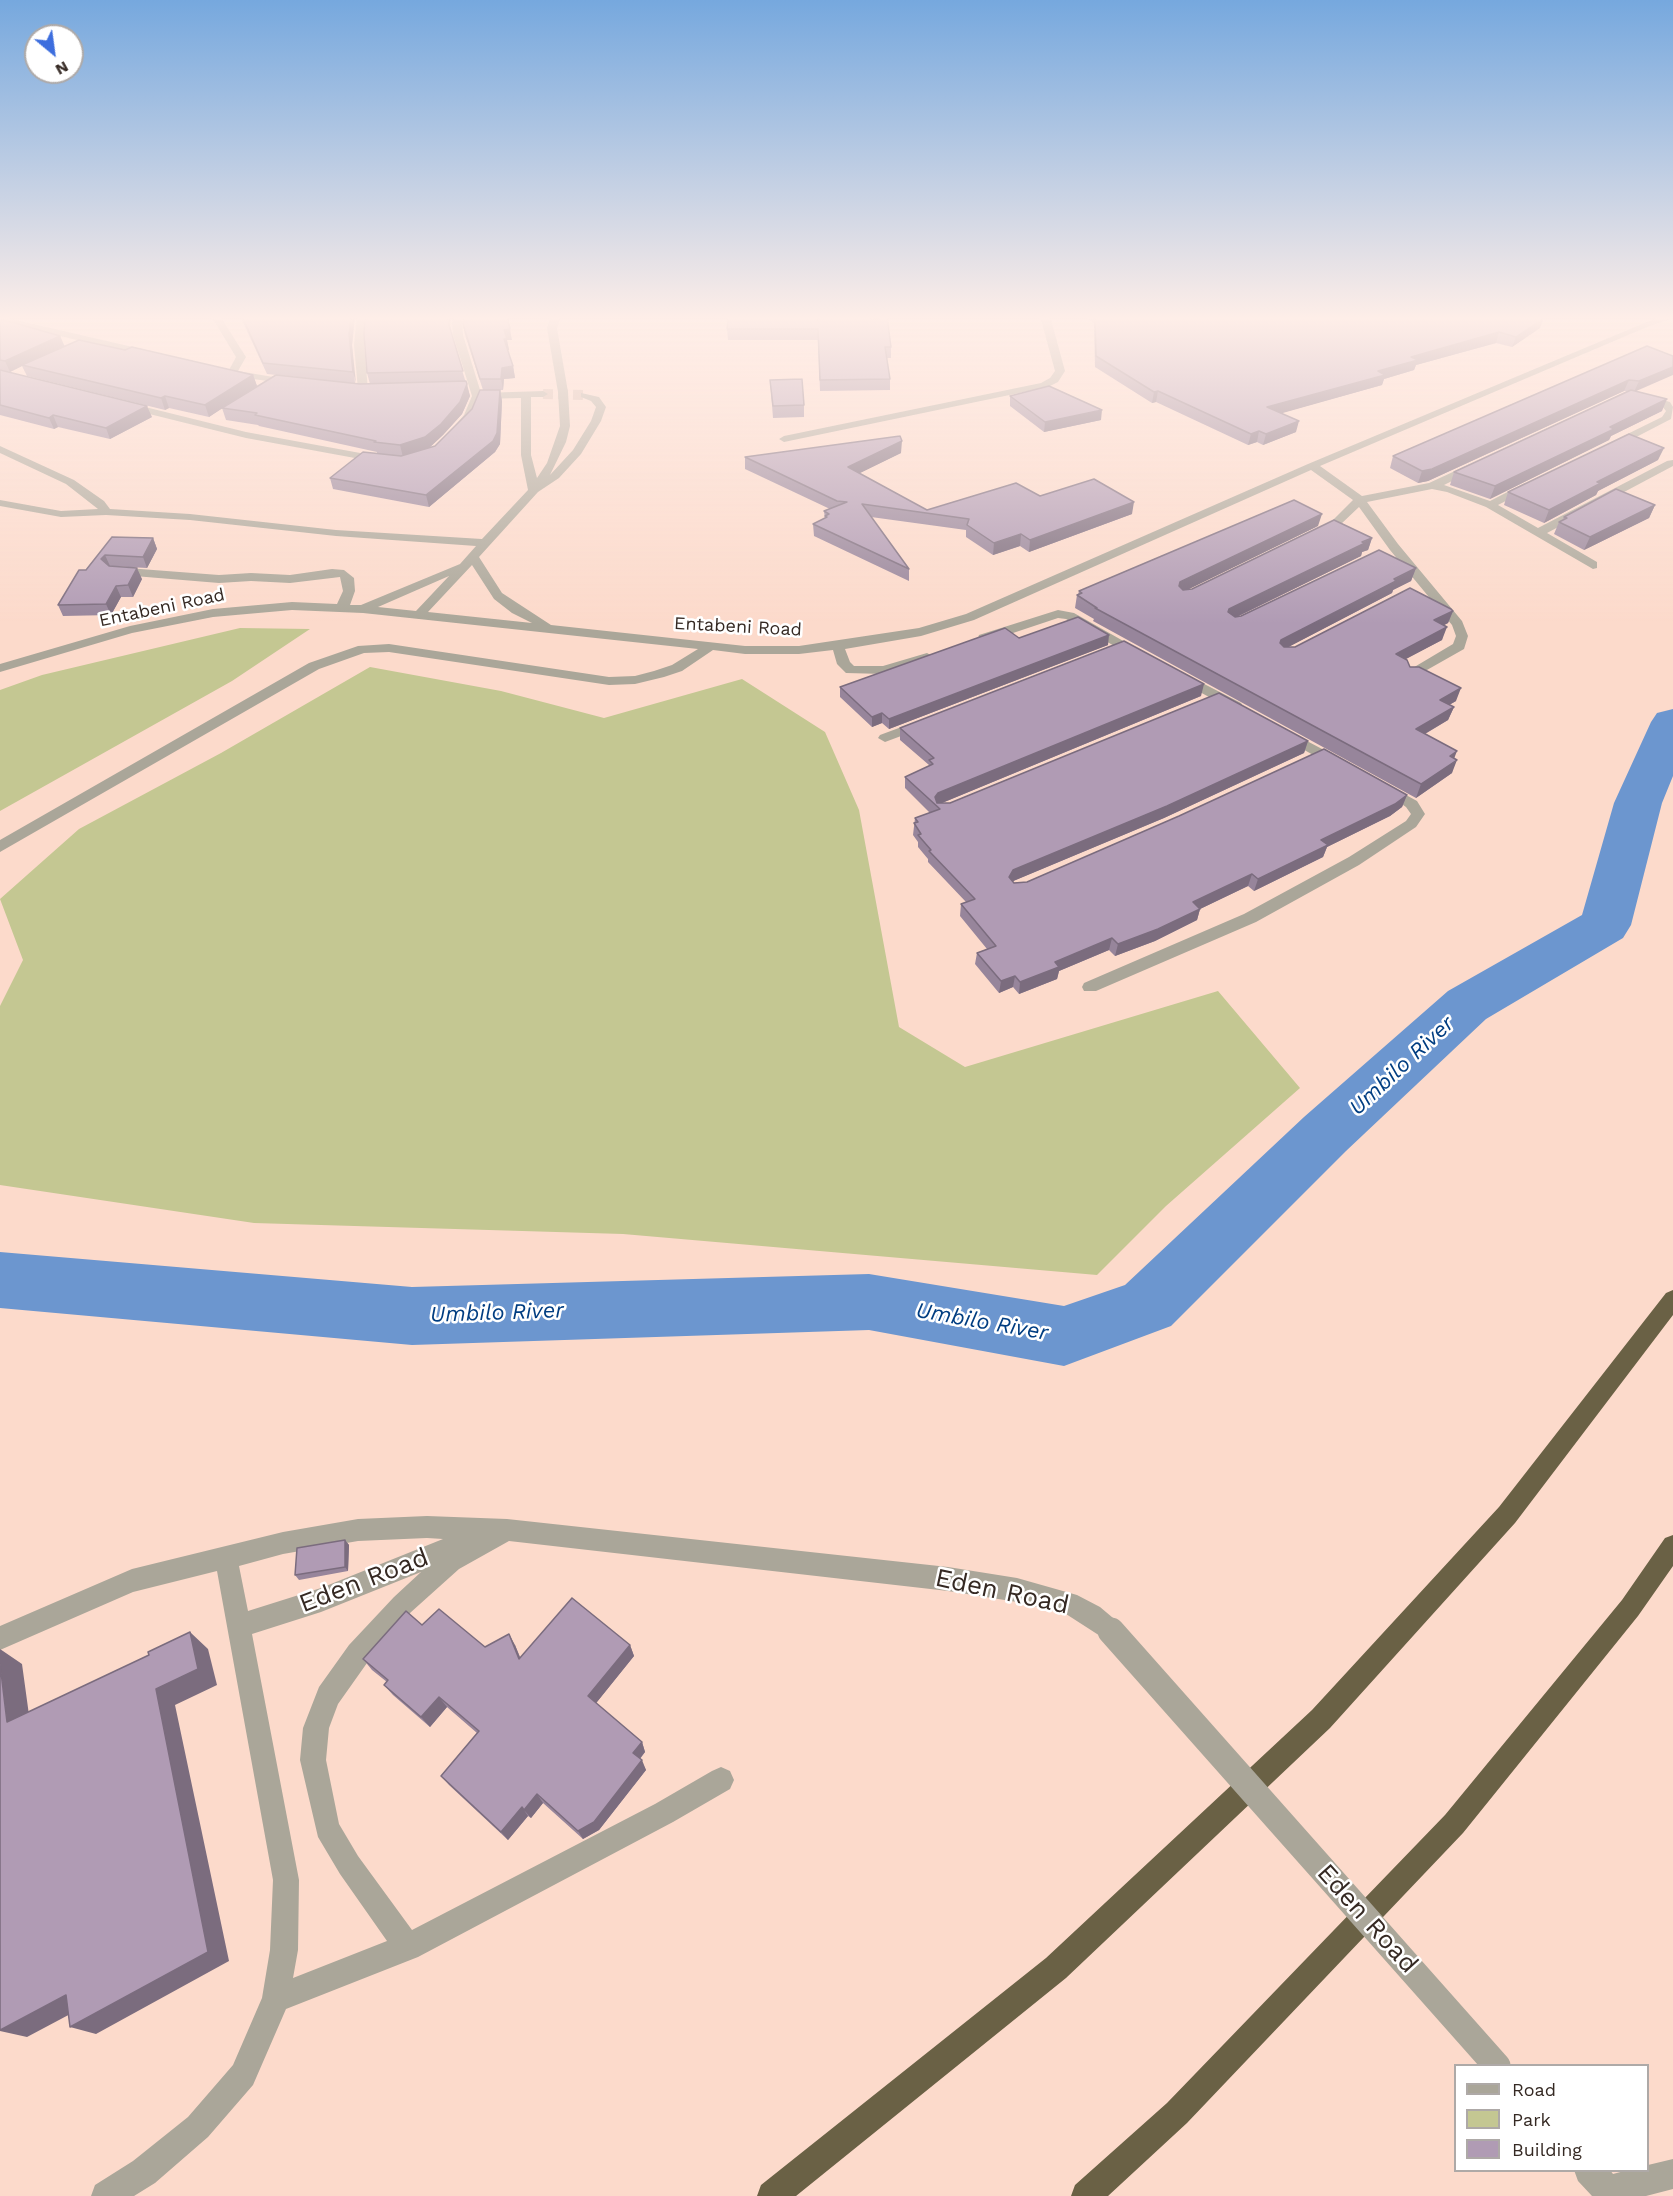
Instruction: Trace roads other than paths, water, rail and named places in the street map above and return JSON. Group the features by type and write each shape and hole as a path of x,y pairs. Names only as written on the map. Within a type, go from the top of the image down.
{"highway":[{"path":"772,2196 1056,1968 1321,1719 1507,1515 1673,1299"},
{"path":"1086,2196 1177,2113 1454,1824 1630,1608 1673,1546"}],"street":[{"path":"180,418 246,435 395,461"},
{"path":"449,439 467,418"},
{"path":"526,418 526,455 534,490"},
{"path":"418,615 534,490 552,463 561,442 564,418"},
{"path":"534,490 555,476 569,460 597,418"},
{"path":"784,439 883,418"},
{"name":"Entabeni Road","path":"0,668 130,630 213,613 292,606 363,609 709,647 799,650 921,632 970,617 1424,418"},
{"path":"1604,449 1666,418"},
{"path":"207,425 217,419"},
{"path":"0,449 70,482 100,504 106,512"},
{"path":"1306,540 1335,523 1360,500 1432,486 1487,460"},
{"path":"1540,532 1671,463"},
{"path":"1312,466 1360,500 1389,549 1458,624 1462,636 1459,646 1411,675"},
{"path":"1490,505 1542,479"},
{"path":"1432,486 1450,489 1490,505 1540,532 1593,565"},
{"path":"0,503 61,514 106,512 190,517 336,533 485,543"},
{"path":"363,609 470,559"},
{"path":"470,559 498,596 516,610 556,630"},
{"path":"114,571 219,579 251,577 303,579 332,573 344,574 348,578 349,591 342,608"},
{"path":"971,642 1058,614 1081,621 1152,660"},
{"path":"1101,653 1123,645"},
{"path":"838,646 844,664 851,670 884,670 938,653"},
{"path":"0,847 314,666 363,649 389,648 609,681 635,680 677,668 709,647"},
{"path":"1171,670 1249,713"},
{"path":"1196,705 1218,696"},
{"path":"885,738 939,716"},
{"path":"1269,724 1352,770"},
{"path":"1299,763 1320,753"},
{"path":"1090,987 1250,918 1354,861 1411,824 1418,814 1412,804 1373,781"},
{"name":"Eden Road","path":"0,1638 132,1581 226,1559 283,1542 358,1530 427,1527 497,1530 948,1579 1017,1590 1069,1603 1092,1615 1111,1631 1495,2064"},
{"path":"408,1947 349,1865 327,1828 313,1760 316,1728 328,1696 358,1654 402,1605 451,1561 497,1530"},
{"name":"Eden Road","path":"238,1626 321,1600 497,1530"},
{"path":"106,2196 144,2172 205,2119 243,2074 276,1999 285,1950 286,1880 226,1559"},
{"path":"276,1999 408,1947 664,1813 721,1780"},
{"path":"1603,2186 1673,2174"}],"waterway":[{"name":"Umbilo River","path":"0,1280 412,1316 869,1302 1064,1336 1148,1306 1325,1134 1467,1005 1605,925 1638,803 1673,722"}]}
